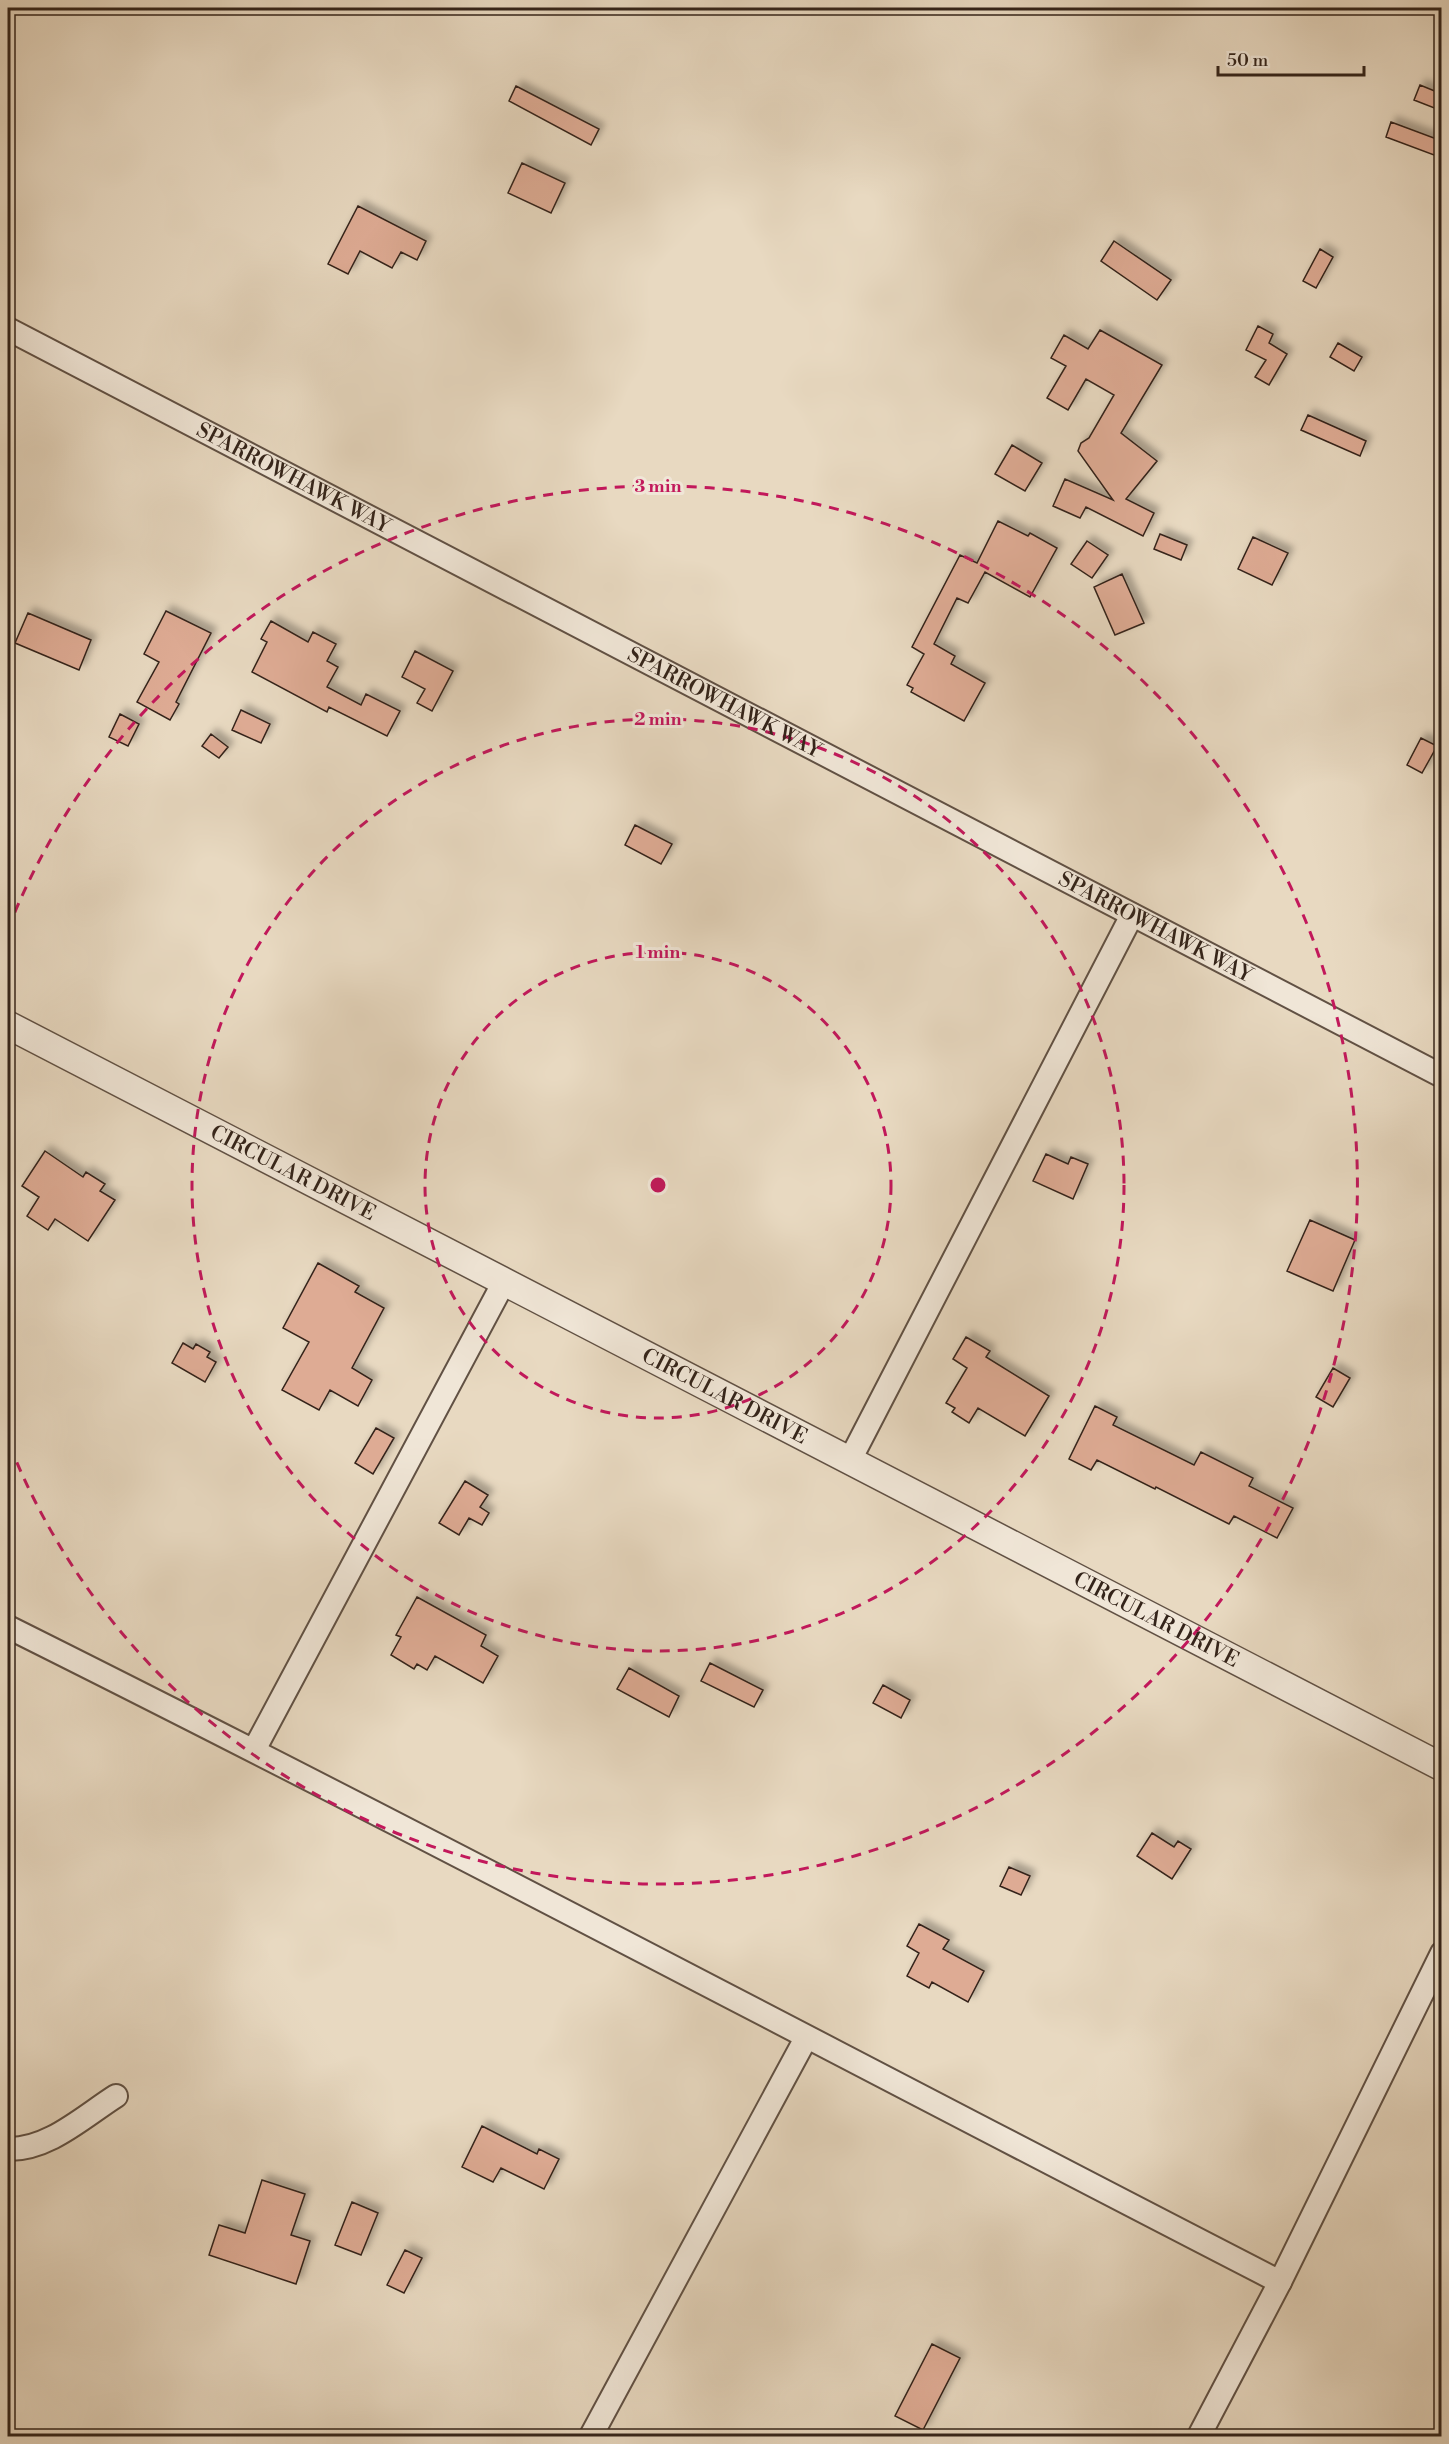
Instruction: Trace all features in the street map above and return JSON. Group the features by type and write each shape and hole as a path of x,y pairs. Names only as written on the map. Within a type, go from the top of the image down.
{"street":[{"name":"SPARROWHAWK WAY","path":"8,329 1442,1076"},
{"path":"850,1460 1132,915"},
{"name":"CIRCULAR DRIVE","path":"8,1025 1442,1767"},
{"path":"254,1750 504,1282"},
{"path":"8,1627 254,1750 1280,2282"},
{"path":"1199,2436 1280,2282 1442,1953"},
{"path":"591,2436 806,2038"},
{"path":"8,2149 22,2149 43,2143 116,2096"}],"building":[{"path":"1420,85 1442,94 1442,111 1414,100"},
{"path":"516,86 599,129 591,145 509,101"},
{"path":"1391,122 1442,141 1442,158 1386,137"},
{"path":"522,163 565,183 551,213 508,193"},
{"path":"358,206 426,241 417,260 401,252 392,268 360,251 348,274 328,264"},
{"path":"1114,241 1171,280 1157,300 1101,261"},
{"path":"1320,249 1333,257 1316,288 1303,281"},
{"path":"1258,326 1273,334 1269,343 1287,354 1269,385 1255,377 1266,360 1246,350"},
{"path":"1100,330 1162,365 1121,433 1157,461 1126,499 1154,513 1143,536 1086,507 1080,518 1053,506 1065,479 1113,500 1078,451 1081,443 1089,438 1114,395 1086,379 1068,410 1047,398 1066,366 1051,358 1064,335 1088,349"},
{"path":"1338,343 1362,357 1354,371 1330,357"},
{"path":"1308,415 1366,441 1360,456 1301,430"},
{"path":"1012,445 1042,463 1025,491 995,474"},
{"path":"998,521 1028,536 1030,533 1057,548 1030,597 985,572 968,603 957,598 934,644 955,656 951,664 985,683 964,721 911,692 913,688 907,685 924,654 912,647 960,555 977,563"},
{"path":"1160,534 1187,545 1181,560 1154,549"},
{"path":"1253,537 1288,553 1272,585 1238,569"},
{"path":"1087,541 1108,555 1092,578 1071,564"},
{"path":"1122,574 1144,623 1115,635 1094,587"},
{"path":"166,611 211,633 176,702 179,704 170,720 137,702 159,662 144,654"},
{"path":"28,613 91,640 79,670 15,643"},
{"path":"271,621 308,642 313,632 336,644 327,661 338,667 327,687 361,705 366,694 400,711 387,736 329,707 327,712 252,672 267,642 261,639"},
{"path":"415,651 453,671 432,711 417,703 425,689 402,677"},
{"path":"241,710 270,724 261,743 232,730"},
{"path":"120,714 139,724 128,746 109,737"},
{"path":"211,734 228,747 219,758 202,746"},
{"path":"1421,738 1437,746 1422,773 1407,765"},
{"path":"635,825 672,844 661,864 625,845"},
{"path":"45,1151 83,1177 86,1172 105,1184 100,1191 115,1200 88,1241 55,1219 48,1230 27,1216 39,1197 22,1186"},
{"path":"1046,1154 1068,1164 1071,1157 1088,1164 1073,1199 1033,1181"},
{"path":"1310,1220 1355,1240 1333,1291 1287,1271"},
{"path":"318,1263 359,1286 355,1292 384,1308 352,1368 372,1380 358,1406 330,1390 319,1410 282,1390 309,1342 283,1328"},
{"path":"966,1337 990,1351 986,1357 1049,1396 1025,1436 978,1408 969,1423 952,1412 955,1408 946,1403 967,1368 953,1359"},
{"path":"183,1343 193,1349 196,1344 210,1352 207,1357 216,1362 205,1382 172,1363"},
{"path":"1333,1368 1350,1378 1333,1407 1316,1397"},
{"path":"1095,1406 1117,1417 1113,1425 1194,1465 1201,1452 1253,1478 1249,1486 1293,1508 1277,1538 1234,1516 1229,1524 1097,1460 1091,1470 1069,1459"},
{"path":"376,1428 394,1438 373,1474 355,1463"},
{"path":"465,1481 488,1495 480,1507 489,1513 482,1525 469,1518 459,1535 439,1523"},
{"path":"417,1597 486,1635 481,1646 498,1656 483,1683 435,1656 427,1670 417,1664 414,1669 391,1655 401,1637 396,1635"},
{"path":"710,1663 763,1690 754,1707 701,1681"},
{"path":"629,1668 679,1696 669,1717 617,1689"},
{"path":"883,1685 910,1700 901,1718 873,1703"},
{"path":"1152,1833 1174,1847 1178,1841 1191,1849 1172,1879 1137,1856"},
{"path":"1009,1867 1030,1876 1021,1895 1000,1886"},
{"path":"919,1924 949,1940 943,1949 984,1971 968,2002 932,1982 929,1988 907,1976 919,1953 907,1946"},
{"path":"482,2126 537,2154 539,2149 559,2159 544,2189 501,2168 493,2182 462,2167"},
{"path":"262,2180 305,2194 291,2235 310,2241 296,2284 209,2255 219,2225 245,2233"},
{"path":"352,2202 378,2213 361,2255 335,2245"},
{"path":"405,2250 422,2258 404,2293 387,2285"},
{"path":"932,2344 960,2358 923,2430 895,2416"}]}
